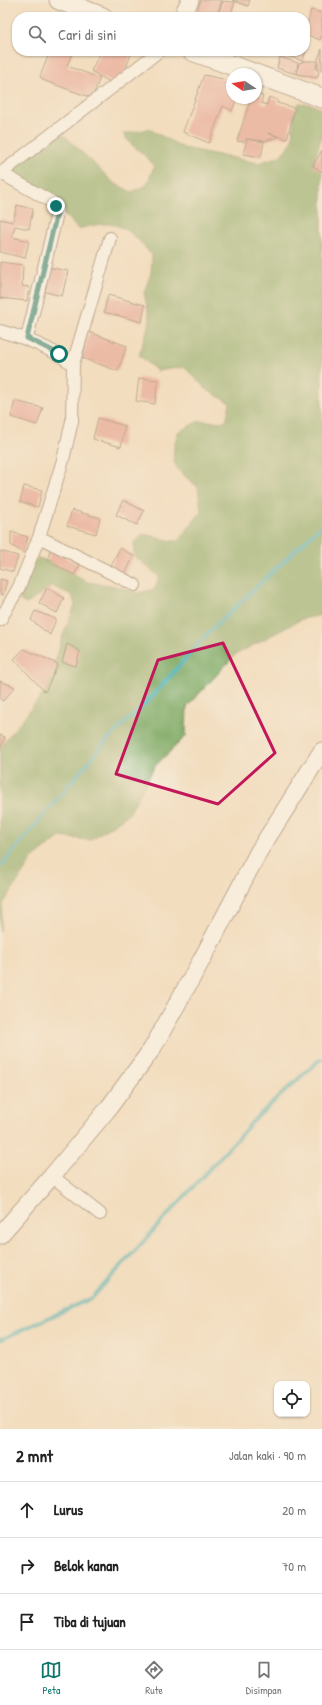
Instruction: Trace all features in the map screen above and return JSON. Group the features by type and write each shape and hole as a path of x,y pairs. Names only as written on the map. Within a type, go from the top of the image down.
{"main road":[{"path":"60,0 90,12"},
{"path":"206,56 322,98"}],"street":[{"path":"184,12 190,0"},
{"path":"27,338 57,213 56,206 52,202 1,173 153,56"},
{"path":"0,620 18,587 39,537 63,460 72,421 73,364 110,238"},
{"path":"0,331 27,338 59,354 73,364"},
{"path":"39,537 135,585"},
{"path":"0,1235 107,1110 152,1048 201,961 259,851 322,751"},
{"path":"52,1176 100,1214"}],"highlighted area":[{"path":"223,643 275,753 218,804 116,774 158,660"}],"green space":[{"path":"299,103 313,105 322,109 322,136 313,165 322,172 322,615 302,619 235,655 187,707 186,736 155,766 129,814 90,840 60,837 32,859 3,904 0,931 0,747 47,689 63,635 75,605 72,595 52,586 27,604 20,601 27,567 38,558 48,561 87,582 111,585 138,593 155,589 159,576 134,556 134,543 142,534 178,541 201,512 198,487 178,470 175,464 174,451 178,432 199,421 226,422 230,403 207,390 184,367 157,371 139,355 150,320 144,293 151,273 152,255 143,245 128,231 112,224 103,224 78,229 56,207 6,169 63,134 114,183 132,192 147,185 154,166 130,143 123,134 149,129 184,148 259,163 280,156 292,142 294,114"}],"building":[{"path":"201,0 222,0 218,12 197,12"},
{"path":"232,0 250,0 248,6"},
{"path":"223,1 235,2 232,12 219,12"},
{"path":"311,10 322,13 322,35 320,40 310,36"},
{"path":"322,49 322,70 318,69 318,59"},
{"path":"48,56 71,56 67,66 100,78 92,98 45,81 40,77"},
{"path":"98,56 130,56 124,74 110,82 91,71"},
{"path":"287,56 304,56 303,61"},
{"path":"280,57 298,63 296,74 277,68"},
{"path":"305,61 317,61 316,69 319,72 317,78 297,74 299,63"},
{"path":"204,75 226,80 226,104 235,104 232,111 223,106 209,143 183,132"},
{"path":"269,97 278,100 277,103 295,108 287,139 268,133 278,137 265,141 246,139 244,142 237,141 249,104 262,103 267,105"},
{"path":"247,139 264,142 261,157 243,154"},
{"path":"322,150 322,172 313,166"},
{"path":"17,205 33,209 29,229 15,226 12,237 29,241 25,258 0,252 0,219 13,222"},
{"path":"0,262 23,265 22,286 29,287 27,301 0,298"},
{"path":"47,267 68,271 62,296 42,291"},
{"path":"108,295 145,305 142,322 104,312"},
{"path":"89,332 127,346 118,371 82,358"},
{"path":"139,378 158,380 155,404 136,401"},
{"path":"15,401 43,408 37,425 11,417"},
{"path":"98,418 125,426 121,447 93,439"},
{"path":"24,486 42,490 38,507 20,502"},
{"path":"123,500 144,511 137,525 116,515"},
{"path":"72,510 100,518 96,534 67,526"},
{"path":"11,532 28,537 23,553 11,545"},
{"path":"120,548 134,556 123,578 108,571"},
{"path":"50,549 80,565 74,575 48,561"},
{"path":"0,551 18,556 13,572 0,568"},
{"path":"0,579 7,581 3,595 0,594"},
{"path":"47,588 64,598 57,613 39,603"},
{"path":"35,611 56,619 50,635 31,620"},
{"path":"67,644 80,651 76,666 62,662"},
{"path":"24,649 58,664 45,692 14,659"},
{"path":"0,681 15,687 3,701 0,699"},
{"path":"0,735 5,737 0,749"}],"waterway":[{"path":"0,867 106,741 151,698 207,634 322,525"},
{"path":"0,1340 92,1298 256,1118 322,1059"}],"route":[{"path":"56,206 57,213 49,253 27,338 59,354"}]}
